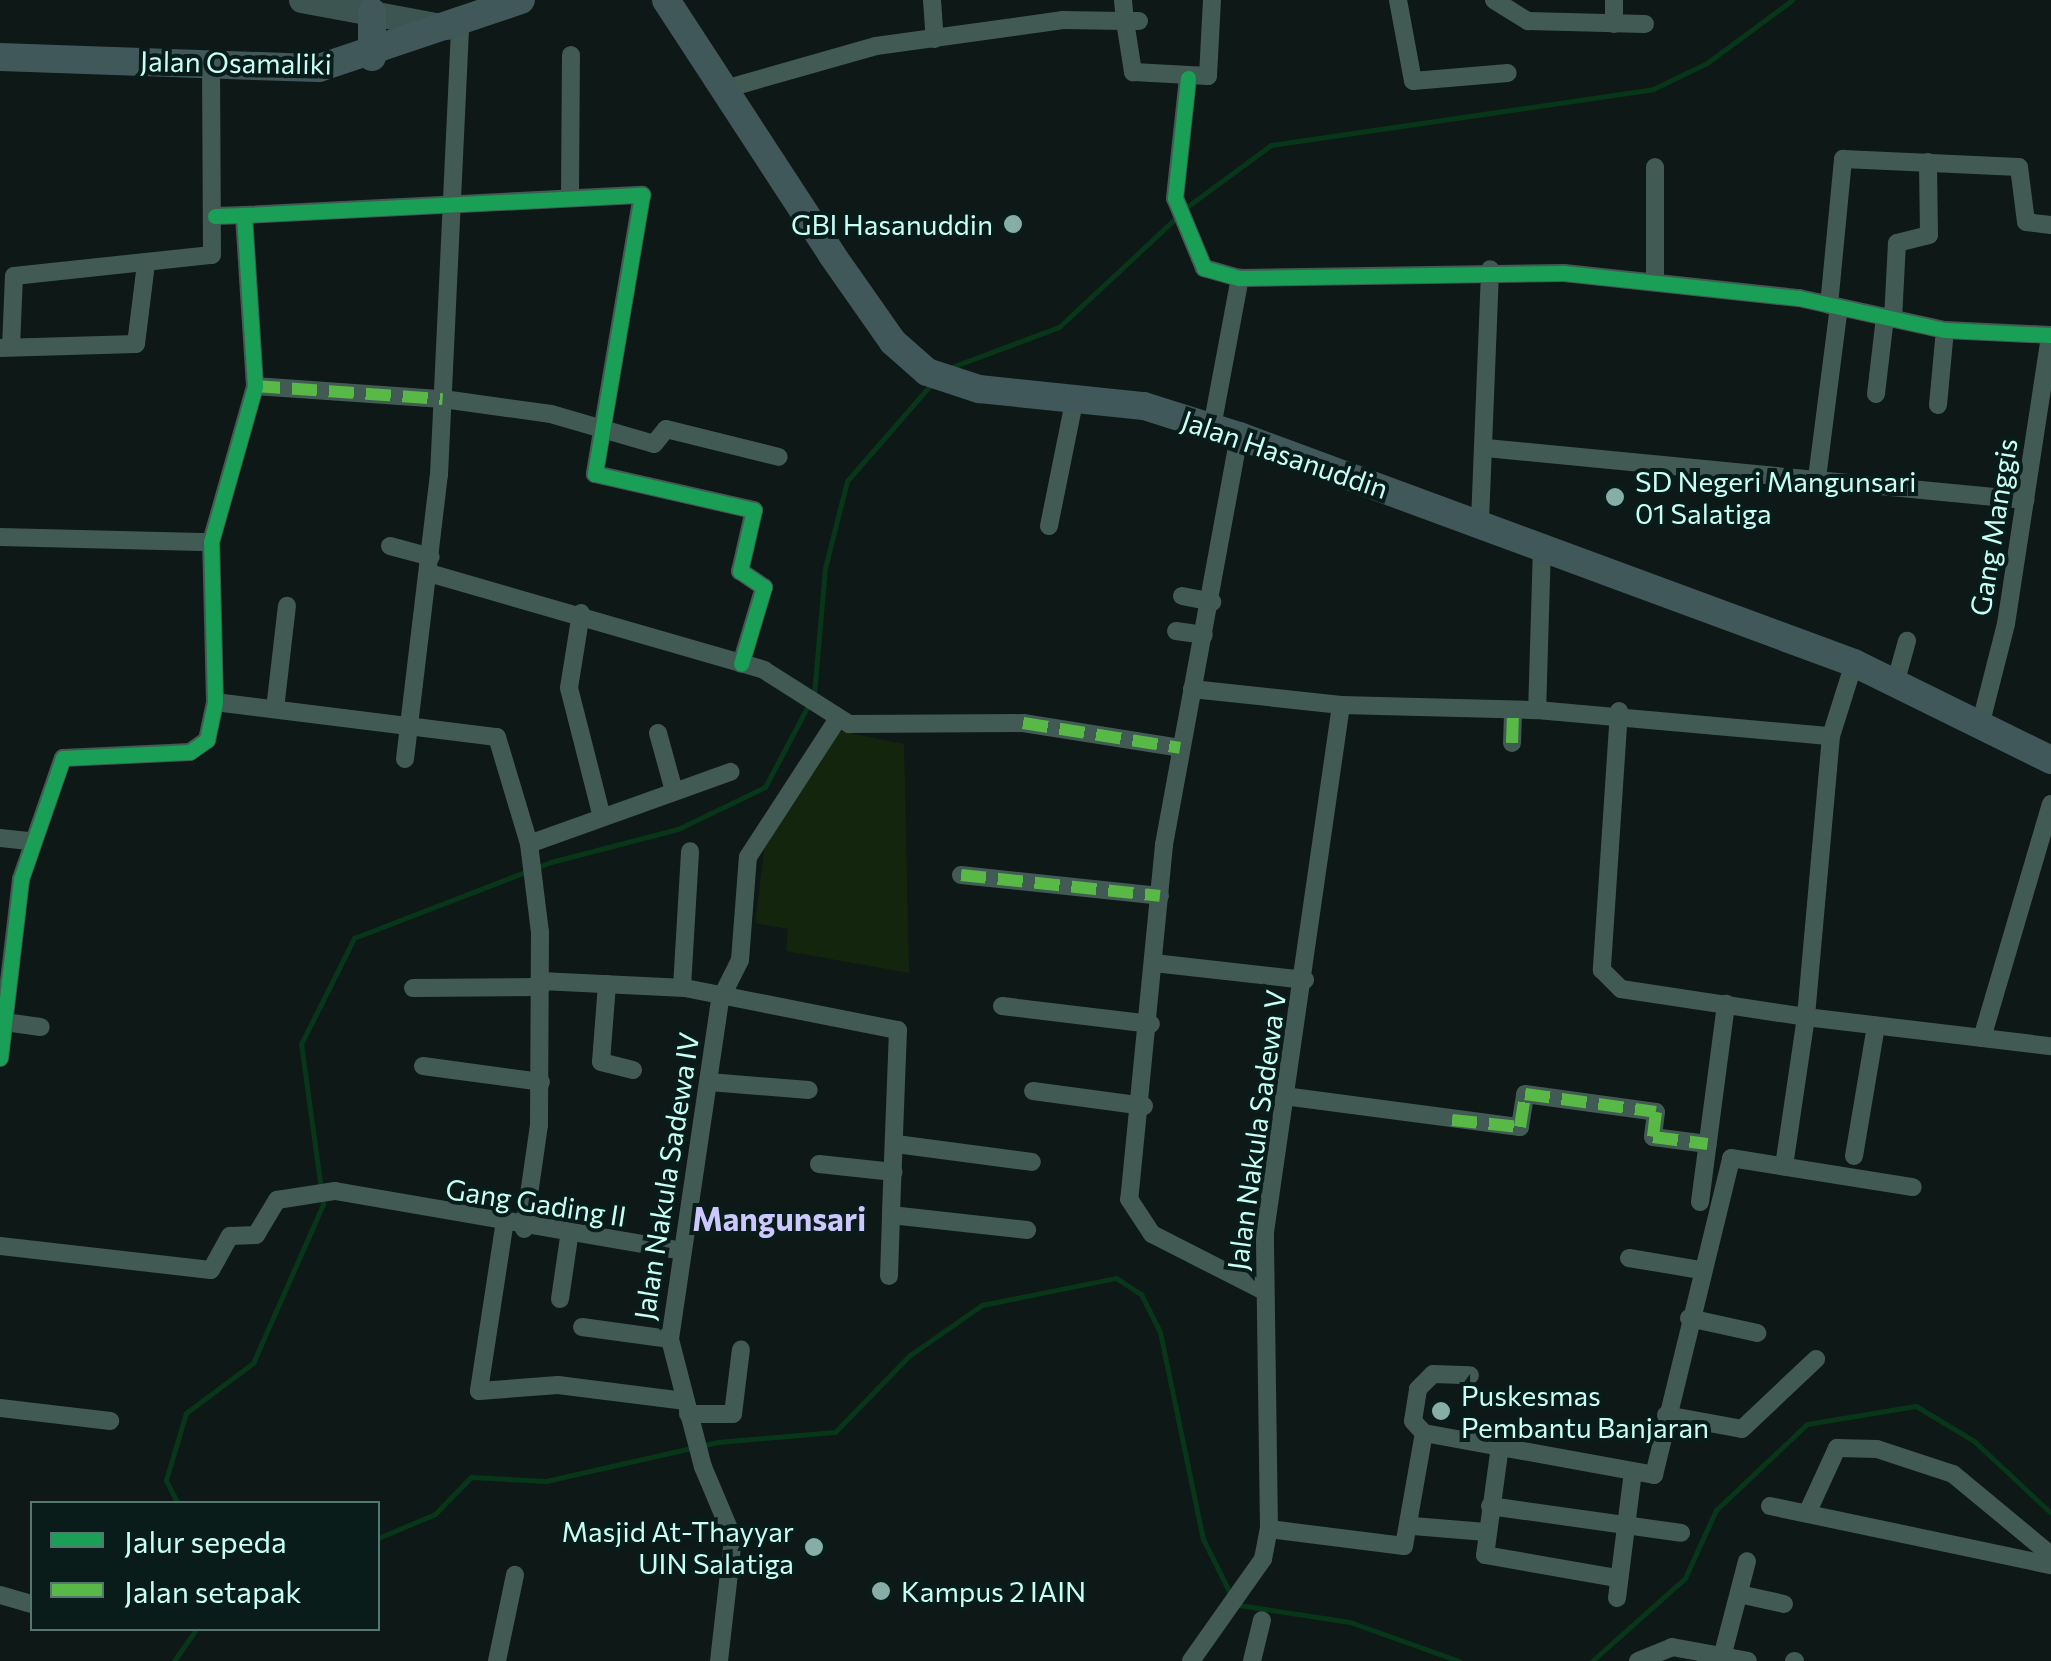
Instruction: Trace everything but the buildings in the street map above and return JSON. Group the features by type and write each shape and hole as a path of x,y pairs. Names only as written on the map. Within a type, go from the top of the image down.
{"main road":[{"name":"Jalan Osamaliki","path":"0,57 319,68 372,56 521,0"},
{"name":"Jalan Hasanuddin","path":"666,0 883,328 940,378 1075,397 1239,436 1480,521 1854,663 2051,760"},
{"path":"372,12 372,56"}],"street":[{"path":"306,0 456,27 443,399 430,565 405,759"},
{"path":"932,0 934,39"},
{"path":"1123,0 1132,21 1133,72 1188,78 1211,74 1212,0"},
{"path":"1398,0 1413,81 1508,73"},
{"path":"1494,0 1528,21 1645,24"},
{"path":"1614,0 1614,24"},
{"path":"725,89 785,67 934,39 1063,20 1132,21"},
{"path":"570,194 571,55"},
{"path":"146,264 136,344 5,347 12,278 146,264 210,258 215,216 211,64"},
{"path":"1188,78 1175,198 1204,268 1240,278 1490,269 1655,280 1834,306 1945,330 2051,335"},
{"path":"1817,478 1834,306 1841,161 2019,167 2026,222 2051,225"},
{"path":"1876,394 1896,244 1930,234 1928,162"},
{"path":"1655,168 1655,280"},
{"path":"215,216 570,194 642,196 597,476 754,510 740,571 764,586 741,664"},
{"path":"0,1058 32,841 66,755 200,748 216,702 212,542 255,386 244,215"},
{"path":"1480,521 1486,448 1490,269"},
{"path":"1212,427 1240,278"},
{"path":"1938,405 1945,330"},
{"name":"Gang Manggis","path":"1980,726 2025,500 2051,335"},
{"path":"255,386 443,399 606,427 654,444 666,429 779,457"},
{"path":"1050,526 1075,397"},
{"path":"1239,436 1212,602 1180,748 1160,896 1144,1106 1128,1199 1134,1219 1224,1278 1262,1290"},
{"path":"1486,448 2025,500"},
{"path":"0,537 212,542"},
{"path":"390,546 430,565 799,686 837,720 1023,723 1180,748"},
{"path":"1537,710 1542,546"},
{"path":"1182,596 1212,602"},
{"path":"275,708 287,606"},
{"path":"581,613 570,688 602,817"},
{"path":"1176,630 1204,635"},
{"path":"1895,684 1907,641"},
{"path":"1784,1166 1806,1017 1830,736 1854,663"},
{"path":"1192,689 1341,705 1619,711 1830,736"},
{"path":"216,702 497,737 530,850 541,984 541,1082 524,1229"},
{"name":"Jalan Nakula Sadewa V","path":"1191,1661 1231,1599 1263,1559 1269,1528 1262,1290 1284,1096 1305,980 1341,705"},
{"path":"1512,742 1513,710"},
{"path":"1619,711 1602,970 1621,990 2051,1046"},
{"name":"Jalan Nakula Sadewa IV","path":"719,1661 733,1538 703,1468 670,1339 681,1251 720,1000 738,976 757,833 837,720"},
{"path":"658,733 674,792"},
{"path":"530,850 602,817 730,772"},
{"path":"1982,1038 2051,804"},
{"path":"0,838 32,841"},
{"path":"682,988 690,852"},
{"path":"961,875 1160,896"},
{"path":"1154,962 1305,980"},
{"path":"413,988 541,984 682,988 720,1000 898,1030 890,1276"},
{"path":"608,984 601,1062 634,1070"},
{"path":"1700,1202 1726,1004"},
{"path":"1002,1006 1151,1024"},
{"path":"4,1022 41,1027"},
{"path":"1854,1156 1876,1026"},
{"path":"423,1066 541,1082"},
{"path":"709,1082 810,1090"},
{"path":"1033,1091 1144,1106"},
{"path":"1284,1096 1520,1127 1525,1094 1656,1112 1652,1136 1708,1144"},
{"path":"896,1144 1032,1162"},
{"path":"1470,1375 1421,1381 1412,1421 1424,1433 1654,1476 1689,1318 1731,1158 1913,1187"},
{"path":"820,1164 894,1172"},
{"name":"Gang Gading II","path":"0,1246 211,1270 230,1236 258,1233 272,1204 335,1191 504,1227 681,1251"},
{"path":"891,1215 1027,1230"},
{"path":"504,1227 478,1391 558,1385 688,1415 733,1414 741,1349"},
{"path":"560,1299 569,1237"},
{"path":"1630,1258 1701,1270"},
{"path":"1689,1318 1758,1333"},
{"path":"582,1328 670,1339"},
{"path":"1666,1415 1742,1429 1816,1358"},
{"path":"0,1408 110,1421"},
{"path":"1269,1528 1404,1546 1414,1526 1424,1433"},
{"path":"1500,1446 1486,1532 1488,1557 1618,1578"},
{"path":"1810,1507 1838,1448 1877,1449 1953,1474 2051,1555"},
{"path":"1618,1598 1623,1526 1633,1472"},
{"path":"1490,1506 1680,1532"},
{"path":"1770,1506 1810,1507 2051,1565"},
{"path":"1414,1526 1486,1532"},
{"path":"1721,1658 1747,1560"},
{"path":"497,1661 515,1575"},
{"path":"1738,1594 1784,1604"},
{"path":"0,1595 30,1603"},
{"path":"1252,1661 1262,1620"},
{"path":"1638,1661 1672,1647 1748,1661"}],"green space":[{"path":"839,731 904,744 909,973 786,951 788,929 755,923 767,829"}],"waterway":[{"path":"1184,209 1271,145 1653,89 1707,63 1792,0"},
{"path":"949,368 1059,327 1177,217"},
{"path":"814,694 825,568 847,481 933,382"},
{"path":"176,1501 166,1480 186,1413 253,1363 323,1204 301,1044 354,938 551,862 678,829 765,787 809,704"},
{"path":"380,1537 435,1514 471,1477 546,1481 718,1442 835,1432 910,1355 982,1305 1116,1278 1141,1294 1160,1332 1203,1539 1232,1597"},
{"path":"1592,1661 1685,1578 1716,1510 1807,1424 1916,1406 1974,1441 2051,1513"},
{"path":"1239,1605 1350,1622 1459,1661"},
{"path":"174,1661 195,1631"}],"marked path":[{"path":"255,386 443,399"},
{"path":"1512,743 1513,710"},
{"path":"1023,723 1180,748"},
{"path":"961,875 1160,896"},
{"path":"1452,1120 1520,1127 1525,1094 1656,1112 1653,1137 1708,1144"}],"cycle path":[{"path":"1188,78 1175,198 1204,268 1240,278 1564,273 1799,298 1945,330 2051,335"},
{"path":"244,215 642,195 595,474 754,510 740,571 764,587 741,664"},
{"path":"0,1058 21,879 63,758 190,752 207,740 215,702 211,542 255,386 244,215 215,216"}],"place":[{"name":"GBI Hasanuddin","path":"1013,224"},
{"name":"SD Negeri Mangunsari 01 Salatiga","path":"1615,497"},
{"name":"Puskesmas Pembantu Banjaran","path":"1441,1411"},
{"name":"Masjid At-Thayyar UIN Salatiga","path":"814,1547"},
{"name":"Kampus 2 IAIN","path":"881,1591"}],"district":[{"name":"Mangunsari","path":"779,1218"}]}
